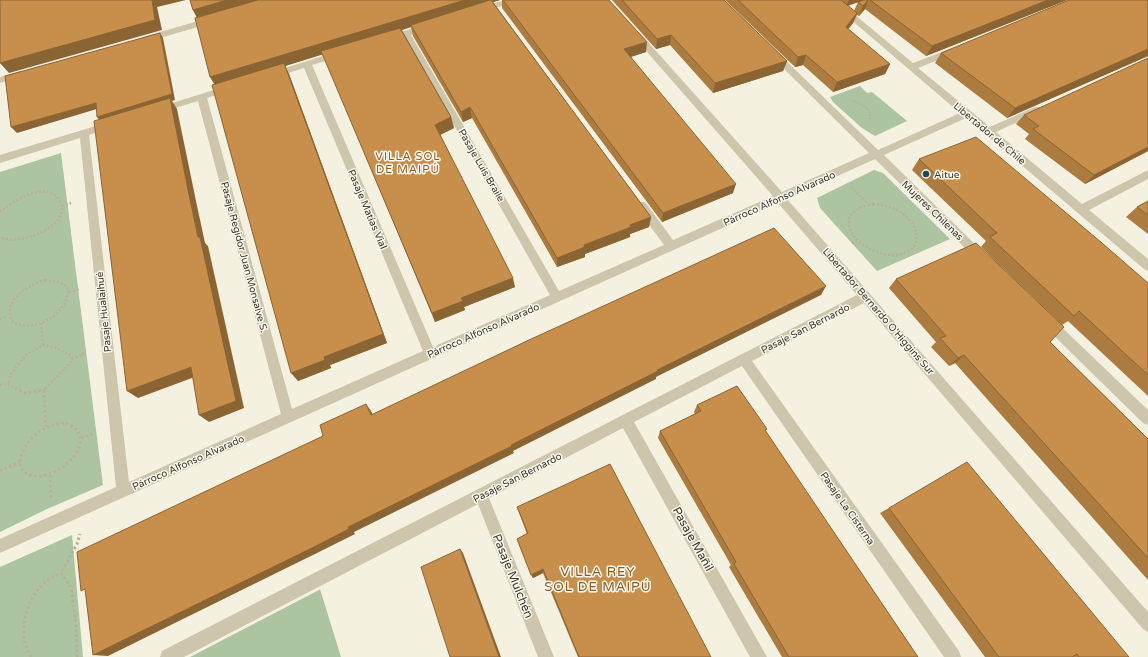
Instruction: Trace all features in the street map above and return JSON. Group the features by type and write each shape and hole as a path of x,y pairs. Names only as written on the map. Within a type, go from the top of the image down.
{"street":[{"path":"472,13 497,9 514,0"},
{"name":"Libertador de Chile","path":"832,0 848,10 966,114 1148,266"},
{"path":"138,41 222,17"},
{"name":"Libertador Bernardo O'Higgins Sur","path":"627,23 866,296 1148,624"},
{"path":"383,40 435,24"},
{"name":"Pasaje Luis Braile","path":"406,33 558,297"},
{"name":"Mujeres Chilenas","path":"763,44 991,267"},
{"path":"911,67 962,47"},
{"path":"262,78 345,52"},
{"name":"Pasaje Matías Vial","path":"307,64 430,354"},
{"path":"0,80 31,71"},
{"path":"150,113 240,85"},
{"name":"Pasaje Regidor Juan Monsalve S.","path":"202,97 288,417"},
{"path":"988,132 1044,106"},
{"name":"Párroco Alfonso Alvarado","path":"0,546 966,114"},
{"path":"0,159 121,122"},
{"name":"Pasaje Hualaihué","path":"84,133 123,492"},
{"path":"1080,210 1148,174"},
{"path":"634,196 672,246"},
{"name":"Pasaje San Bernardo","path":"168,657 866,296"},
{"path":"1042,316 1148,419"},
{"name":"Pasaje La Cisterna","path":"744,359 952,657"},
{"name":"Pasaje Mañil","path":"626,420 760,657"},
{"name":"Pasaje Mulchén","path":"481,495 546,657"}],"path":[{"path":"847,183 870,205"},
{"path":"0,212 17,199 39,192 49,193 56,196 61,201 62,208 54,224 45,231 34,236 12,240 0,237"},
{"path":"870,205 883,205 903,213 916,228 918,236 916,244 912,250 904,254 894,256 883,255 872,251 857,241 850,230 849,223 857,210 870,205"},
{"path":"852,243 857,241"},
{"path":"46,280 62,282 67,286 69,292 63,308 56,315 41,323 27,326 18,325 12,321 8,316 8,309 11,301 26,287 46,280"},
{"path":"0,319 8,316"},
{"path":"41,323 43,345"},
{"path":"43,345 54,347 66,353 71,356 72,361 58,378 44,390 25,393 10,385 10,375 28,354 43,345"},
{"path":"0,385 10,381"},
{"path":"44,390 46,427"},
{"path":"66,423 73,426 78,431 80,438 75,455 68,463 50,475 31,476 24,472 20,462 23,449 29,440 46,427 66,423"},
{"path":"0,471 20,462"},
{"path":"50,475 51,505"},
{"path":"32,657 24,646 24,627 28,612 41,585 46,580 61,572 77,544 90,506"},
{"path":"61,572 71,586 76,625 77,657"}],"green space":[{"path":"860,86 867,93 872,92 907,121 875,136 862,128 833,102 830,97"},
{"path":"61,153 103,485 47,509 0,532 0,172"},
{"path":"874,170 883,173 950,239 877,271 820,208 817,198"},
{"path":"72,535 83,657 0,657 0,567"},
{"path":"320,589 341,657 190,657 319,590"}],"building":[{"path":"0,0 152,0 155,20 0,63"},
{"path":"190,0 227,0 193,10"},
{"path":"258,0 465,0 210,77 195,18"},
{"path":"491,0 651,217 557,258 470,107 461,112 411,25"},
{"path":"503,0 609,0 647,42 624,49 736,184 663,213"},
{"path":"622,0 724,0 787,61 715,83 671,35 657,39"},
{"path":"738,0 841,0 857,13 846,27 890,64 837,82 806,55 798,57"},
{"path":"868,0 863,6 858,2"},
{"path":"870,0 1048,0 932,46"},
{"path":"1069,0 1148,0 1148,49 1015,108 941,53"},
{"path":"400,28 451,117 435,125 513,278 461,298 463,301 432,313 321,51"},
{"path":"160,33 172,94 97,117 96,103 11,127 5,76"},
{"path":"1148,58 1148,147 1094,175 1033,129 1039,126 1024,115"},
{"path":"284,63 383,334 324,357 325,360 291,373 212,85"},
{"path":"170,98 198,237 200,237 236,401 199,415 191,367 127,391 94,121"},
{"path":"976,137 1148,283 1148,375 1079,311 1074,316 990,237 997,233 919,159"},
{"path":"1148,201 1148,215 1137,207"},
{"path":"774,228 826,286 657,370 658,371 511,445 512,446 348,527 349,529 312,548 93,655 85,589 81,591 77,552 323,436 320,425 366,404 371,415 529,340"},
{"path":"976,243 1064,327 1050,342 1148,439 1148,558 964,355 958,358 940,338 946,336 896,279"},
{"path":"737,386 918,657 789,657 734,564 736,562 660,431 701,411 697,405"},
{"path":"967,462 1129,657 1079,657 1077,654 1072,657 999,657 889,508"},
{"path":"610,464 711,657 579,657 543,569 531,575 517,539 528,533 517,507"},
{"path":"460,549 499,657 450,657 421,567"}],"place":[{"name":"Aitue","path":"926,174"}],"district":[{"name":"VILLA SOL DE MAIPÚ","path":"408,162"},
{"name":"VILLA REY SOL DE MAIPÚ","path":"598,578"}]}
